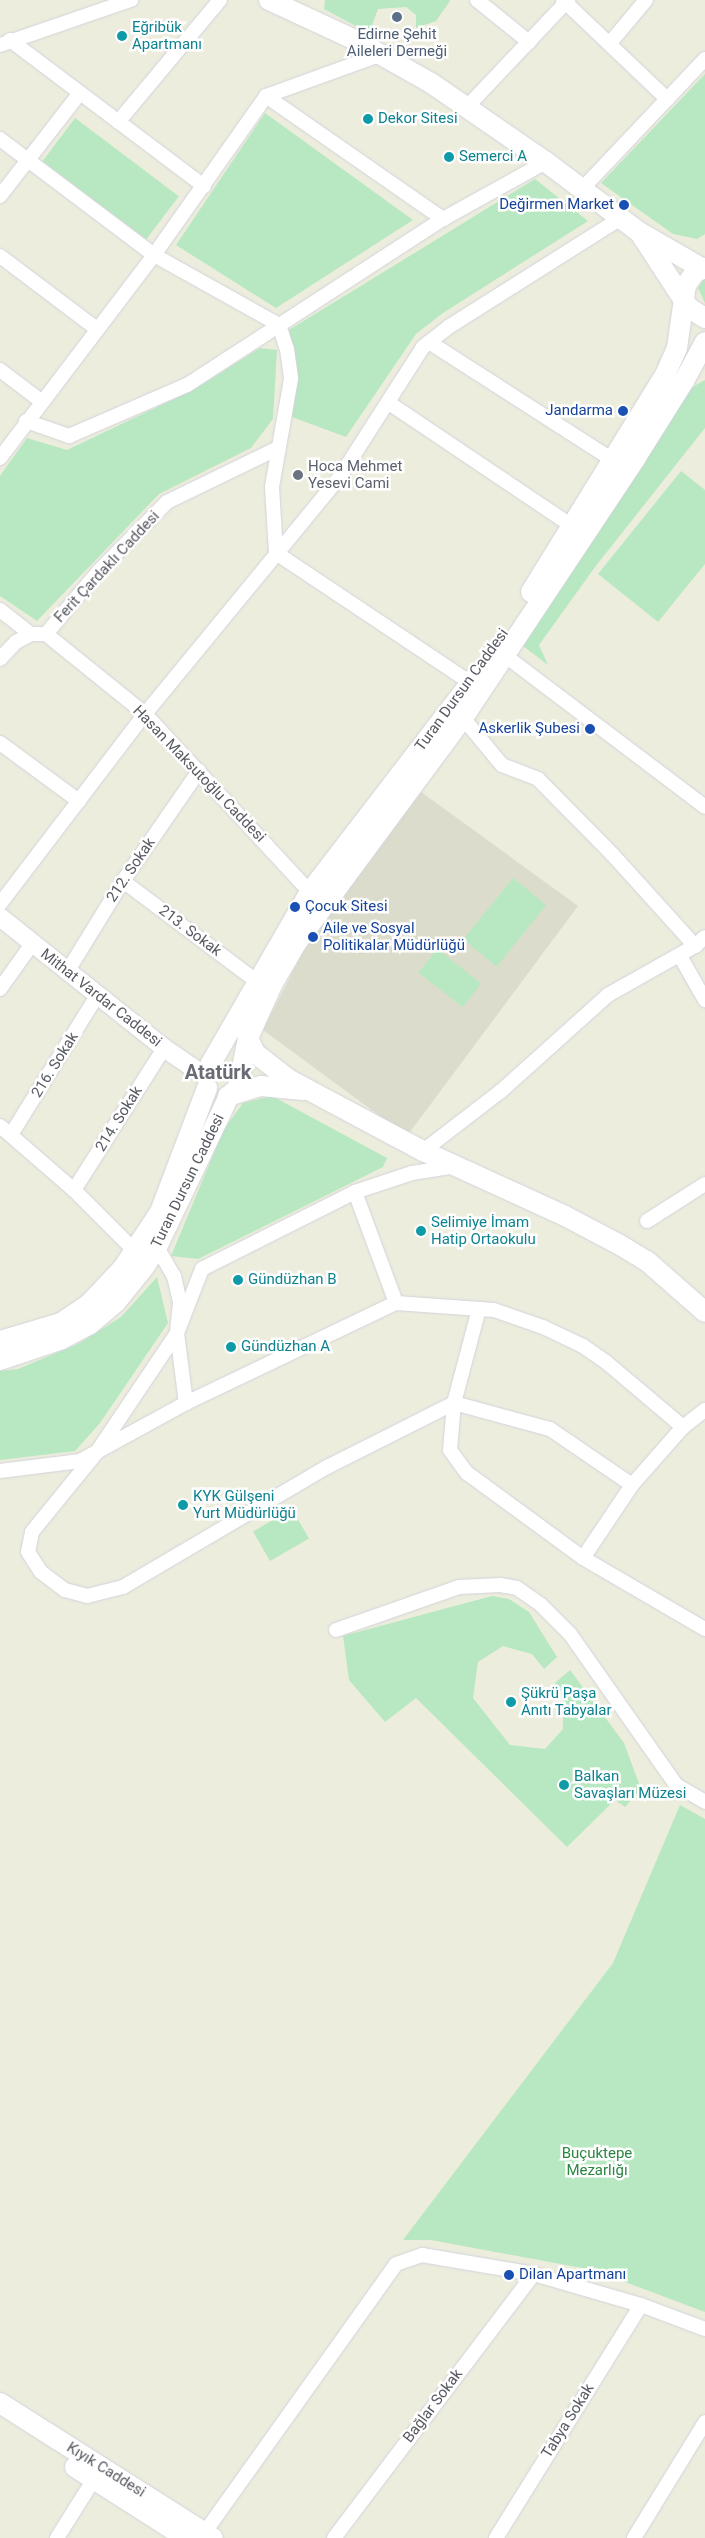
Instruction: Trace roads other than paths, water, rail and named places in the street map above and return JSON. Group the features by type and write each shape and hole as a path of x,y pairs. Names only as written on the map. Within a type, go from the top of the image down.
{"main road":[{"path":"281,2 382,54 546,162 639,232 704,268"},
{"path":"639,232 685,301 695,314 705,318"},
{"name":"Turan Dursun Caddesi","path":"240,1068 248,1038 273,983 297,942 463,718 572,526 656,390 677,348 686,285 695,272 704,268"},
{"name":"Turan Dursun Caddesi","path":"140,1259 160,1212 207,1076 256,981 310,892 471,683 500,652 679,389 705,342"},
{"path":"248,1038 256,1053 273,1069 304,1090 423,1151 620,1245 647,1261 705,1312"},
{"path":"227,1060 240,1068 304,1090 261,1086 229,1096 217,1096 207,1076 227,1060"},
{"path":"229,1096 240,1083 240,1068"},
{"name":"Turan Dursun Caddesi","path":"0,1341 61,1323 89,1304 140,1259 157,1247 229,1096"},
{"path":"0,1360 62,1340 90,1324 116,1302 140,1259"},
{"name":"Kıyık Caddesi","path":"0,2403 201,2536"},
{"name":"Kıyık Caddesi","path":"0,2418 94,2479 201,2536"}],"street":[{"path":"5,42 130,0"},
{"path":"118,122 220,0"},
{"path":"477,0 529,42"},
{"path":"610,43 646,0"},
{"path":"466,108 566,1 667,99"},
{"path":"5,42 80,93 204,186"},
{"path":"0,458 41,401 154,255 266,96 382,54"},
{"path":"582,190 705,59"},
{"path":"0,196 80,93"},
{"path":"266,96 443,219"},
{"path":"0,139 154,255 279,324 287,349 291,379 276,449 272,487 276,553"},
{"path":"26,421 69,436 187,385 443,219 546,162"},
{"path":"0,904 145,714 339,478 429,342 450,326 621,218"},
{"path":"0,256 97,329"},
{"path":"429,342 613,460"},
{"path":"0,370 41,401"},
{"path":"389,403 572,526"},
{"name":"Ferit Çardaklı Caddesi","path":"46,634 98,572 168,502 276,449"},
{"path":"276,553 471,683"},
{"path":"0,610 31,634"},
{"path":"0,659 16,642 31,634 46,634"},
{"name":"Hasan Maksutoğlu Caddesi","path":"46,634 145,714 310,892"},
{"path":"500,652 705,807"},
{"path":"423,1151 501,1091 608,995 680,956 700,941 538,779 502,765 463,718"},
{"path":"0,743 79,801"},
{"name":"212. Sokak","path":"67,972 123,881 199,771"},
{"name":"213. Sokak","path":"123,881 256,981"},
{"name":"Mithat Vardar Caddesi","path":"0,917 164,1048 207,1076"},
{"path":"0,989 32,944"},
{"path":"680,956 705,1000"},
{"name":"216. Sokak","path":"6,1129 98,996"},
{"name":"214. Sokak","path":"74,1190 164,1048"},
{"path":"6,1129 74,1190 140,1259"},
{"path":"456,1166 412,1173 355,1192 202,1269 177,1333 97,1452 32,1532 28,1552 41,1572 65,1590 87,1596 123,1587 327,1467 454,1403 550,1429 632,1485"},
{"path":"647,1221 705,1184"},
{"path":"355,1192 396,1303"},
{"path":"157,1247 174,1276 180,1303 177,1333 186,1403"},
{"path":"0,1471 80,1461 186,1403 396,1303 494,1310 543,1327 583,1346 636,1385 683,1428"},
{"path":"479,1309 454,1403 450,1450 458,1462 468,1473 584,1558 705,1629"},
{"path":"584,1558 632,1485 683,1428 705,1410"},
{"path":"336,1630 459,1587 500,1585 518,1588 540,1604 570,1634 676,1784 705,1802"},
{"path":"201,2536 396,2264 422,2255 534,2274 641,2305 705,2329"},
{"name":"Bağlar Sokak","path":"334,2538 534,2274"},
{"name":"Tabya Sokak","path":"496,2538 641,2305"},
{"path":"634,2538 705,2422"},
{"path":"57,2538 94,2479"}],"place":[{"name":"Edirne Şehit Aileleri Derneği","path":"397,17"},
{"name":"Eğribük Apartmanı","path":"122,36"},
{"name":"Dekor Sitesi","path":"368,119"},
{"name":"Semerci A","path":"449,157"},
{"name":"Değirmen Market","path":"624,205"},
{"name":"Jandarma","path":"623,411"},
{"name":"Hoca Mehmet Yesevi Cami","path":"298,475"},
{"name":"Askerlik Şubesi","path":"590,729"},
{"name":"Çocuk Sitesi","path":"295,907"},
{"name":"Aile ve Sosyal Politikalar Müdürlüğü","path":"313,937"},
{"name":"Selimiye İmam Hatip Ortaokulu","path":"421,1231"},
{"name":"Gündüzhan B","path":"238,1280"},
{"name":"Gündüzhan A","path":"231,1347"},
{"name":"KYK Gülşeni Yurt Müdürlüğü","path":"183,1505"},
{"name":"Şükrü Paşa Anıtı Tabyalar","path":"511,1702"},
{"name":"Balkan Savaşları Müzesi","path":"564,1785"},
{"name":"Dilan Apartmanı","path":"509,2275"}],"district":[{"name":"Atatürk","path":"218,1072"}],"park label":[{"name":"Buçuktepe Mezarlığı","path":"597,2162"}]}
